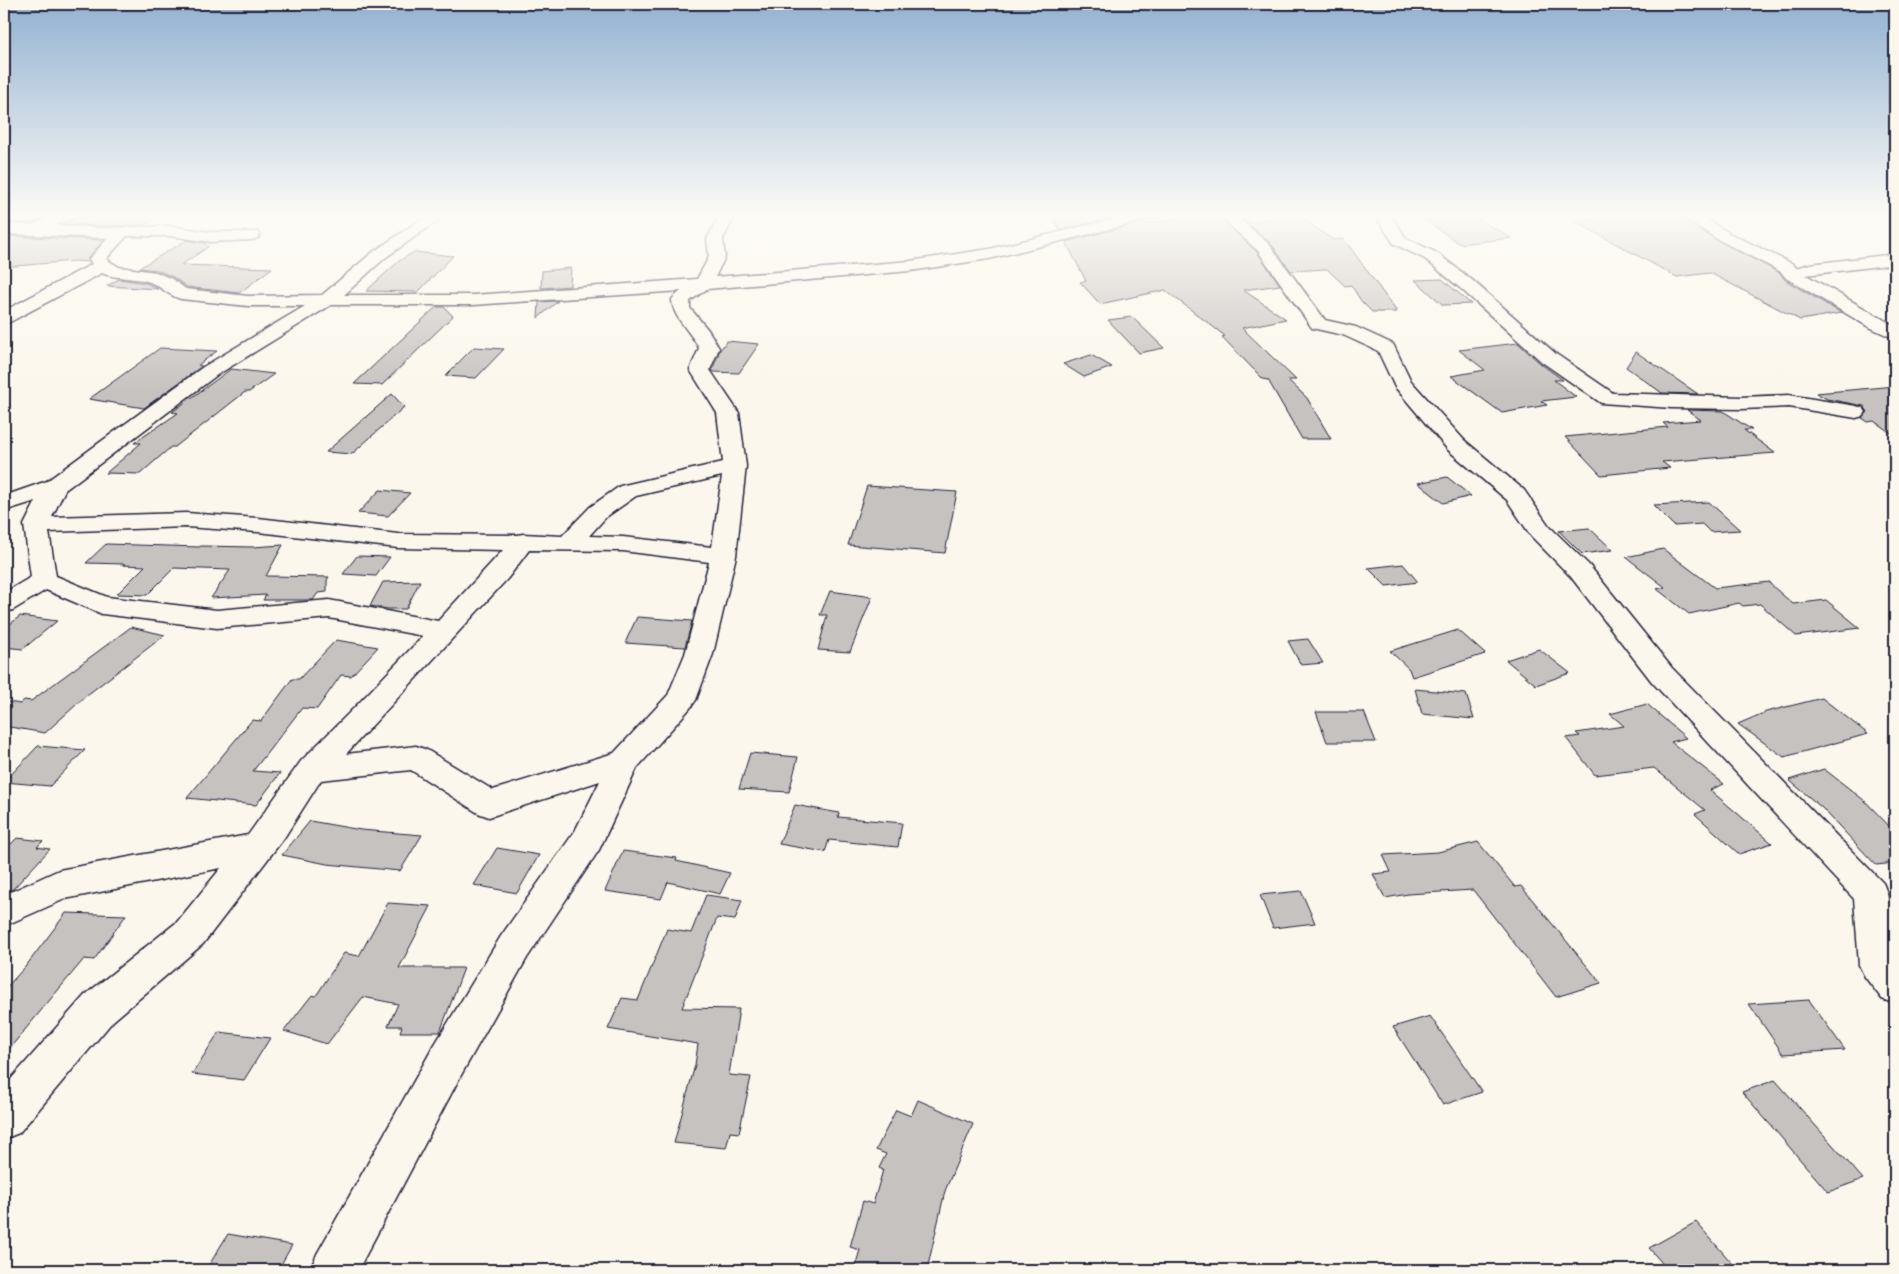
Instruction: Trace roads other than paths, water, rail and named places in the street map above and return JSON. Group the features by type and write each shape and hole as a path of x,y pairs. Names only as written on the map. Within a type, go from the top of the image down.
{"street":[{"path":"4,318 88,273"},
{"path":"128,273 150,276 166,283 180,294 248,301 473,300 593,293 819,273"},
{"path":"4,504 55,486 210,371 327,300 358,273"},
{"path":"333,1270 446,1063 514,946 587,840 625,762 681,700 699,654 723,556 735,466 728,413 700,370 709,348 681,309 681,299 703,283 708,273"},
{"path":"1282,273 1319,324 1349,331 1386,348 1402,383 1456,444 1516,494 1540,531 1580,571 1662,675 1871,894 1878,965 1895,987"},
{"path":"1453,273 1549,358 1608,398 1672,402 1740,403 1789,400 1856,412"},
{"path":"1792,274 1895,333"},
{"path":"570,542 598,512 628,490 735,466"},
{"path":"44,580 36,525 55,486"},
{"path":"36,525 186,520 258,525 398,541 523,541 623,544 723,556"},
{"path":"4,1118 99,1008 190,933 258,847 312,769 367,714 499,572 523,541"},
{"path":"4,604 44,580"},
{"path":"44,580 102,605 217,619 329,609 443,631"},
{"path":"312,769 416,758 490,804 625,762"},
{"path":"4,911 59,885 258,847"}]}
